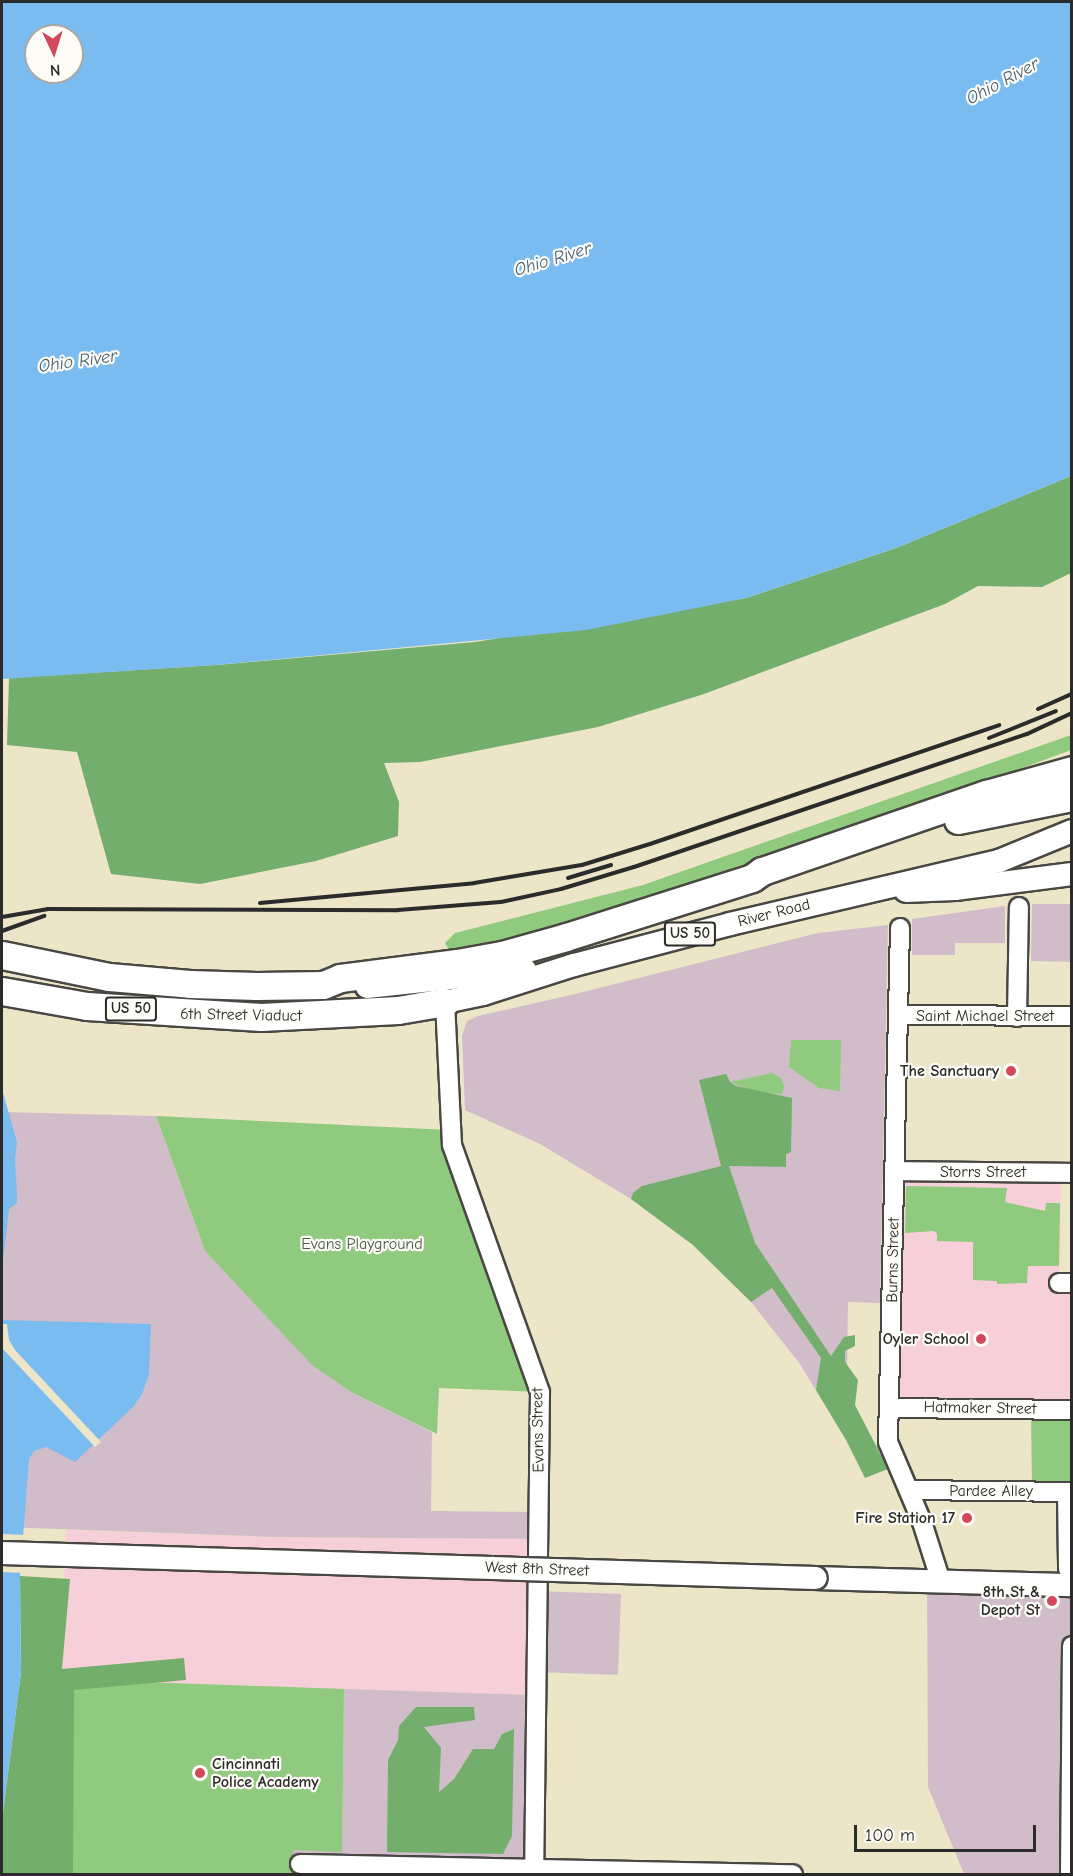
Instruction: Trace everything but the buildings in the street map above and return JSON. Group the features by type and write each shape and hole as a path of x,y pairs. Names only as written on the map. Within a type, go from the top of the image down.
{"highway":[{"path":"358,992 502,955 752,878 781,874 988,803 1071,770"},
{"path":"988,803 1071,797"},
{"name":"6th Street Viaduct","path":"2,955 40,965 126,979 246,986 323,985 340,978 358,992 398,1010 445,1002"},
{"name":"6th Street Viaduct","path":"2,991 87,1006 210,1016 261,1017 358,992"}],"main road":[{"name":"River Road","path":"939,873 1071,816"},
{"name":"River Road","path":"445,1002 483,994 574,965 1015,856 1071,831"},
{"path":"856,894 955,889 1071,874"},
{"name":"River Road","path":"358,992 574,965"},
{"name":"West 8th Street","path":"2,1553 933,1582 1071,1584"}],"street":[{"path":"1017,1017 1018,907"},
{"name":"Burns Street","path":"900,928 888,1442 910,1490 933,1582"},
{"name":"Evans Street","path":"445,1002 451,1141 540,1392 534,1872"},
{"name":"Saint Michael Street","path":"898,1015 1071,1016"},
{"name":"Storrs Street","path":"895,1171 1071,1173"},
{"name":"Hatmaker Street","path":"889,1408 1071,1410"},
{"name":"Pardee Alley","path":"910,1490 1069,1492"},
{"path":"1069,1492 1068,1568 1071,1584"},
{"path":"1070,1875 1071,1646"},
{"path":"300,1864 534,1872 794,1874"}],"shaded area":[{"path":"1032,904 1071,904 1071,962 1031,961"},
{"path":"1005,906 1005,943 955,943 955,955 912,955 912,919"},
{"path":"888,925 880,1303 848,1302 846,1440 800,1364 751,1302 693,1245 631,1199 540,1144 465,1110 462,1036 467,1021 478,1016 818,933"},
{"path":"2,1112 156,1116 205,1251 353,1393 432,1432 431,1511 538,1512 538,1539 273,1537 2,1527"},
{"name":"Oyler School","path":"895,1171 1063,1173 1059,1275 1071,1283 1071,1410 889,1408"},
{"name":"Cincinnati Police Academy","path":"66,1530 273,1537 538,1539 536,1695 293,1850 293,1874 52,1874"},
{"path":"927,1583 1071,1585 1071,1874 964,1874 928,1787"},
{"path":"538,1591 621,1594 618,1675 535,1672"},
{"path":"344,1689 536,1695 534,1870 793,1874 293,1874 293,1850 342,1851"}],"green space":[{"path":"1071,476 1071,573 1042,587 978,586 945,604 704,694 598,727 420,762 384,763 399,802 398,836 316,861 200,884 111,874 77,752 7,745 9,678 216,665 475,642 746,598 896,548"},
{"path":"1071,735 1071,750 963,790 701,879 483,947 451,953 445,943 455,933 643,885"},
{"path":"791,1040 841,1040 840,1091 819,1088 789,1067"},
{"path":"772,1073 781,1078 784,1086 782,1094 755,1092 730,1082"},
{"path":"726,1074 730,1082 736,1086 792,1098 791,1152 786,1154 786,1167 729,1166 755,1243 831,1356 844,1337 855,1335 855,1346 845,1351 845,1362 858,1380 855,1405 888,1469 865,1478 846,1440 816,1390 821,1358 772,1288 751,1302 693,1245 631,1199 633,1193 642,1186 721,1166 699,1080"},
{"name":"Evans Playground","path":"156,1116 450,1130 540,1392 439,1388 437,1434 353,1393 312,1365 205,1251"},
{"path":"906,1186 1007,1188 1005,1202 1045,1211 1046,1203 1060,1203 1059,1266 1028,1266 1027,1283 997,1284 997,1281 973,1280 973,1242 937,1241 937,1234 934,1231 905,1233"},
{"path":"1031,1409 1071,1410 1071,1492 1032,1491"},
{"path":"20,1576 70,1579 62,1669 184,1658 186,1680 74,1690 73,1874 2,1874 2,1820 21,1672"},
{"path":"60,1679 344,1689 342,1852 293,1850 293,1874 52,1874"},
{"path":"416,1707 474,1707 475,1720 424,1727 441,1748 439,1792 454,1779 473,1749 494,1749 502,1734 514,1729 512,1836 503,1854 387,1852 388,1760 398,1740 399,1726"}],"water":[{"name":"Ohio River","path":"2,2 1071,2 1071,476 896,548 746,598 586,630 216,665 2,679"},
{"path":"2,1089 17,1142 15,1160 17,1203 9,1209 2,1270"},
{"path":"2,1320 151,1324 149,1375 142,1394 133,1407 75,1462 46,1447 34,1451 29,1459 20,1576 21,1672 2,1820"}],"pier":[{"path":"2,1324 7,1324 9,1340 15,1350 101,1442 95,1447 2,1348"},
{"path":"2,1534 26,1535 23,1573 2,1572"}],"railway":[{"path":"1038,709 1072,694"},
{"path":"989,738 1056,711"},
{"path":"2,917 48,909 398,910 501,902 561,889 634,867 1027,734 1072,713"},
{"path":"260,903 474,883 582,865 999,725"},
{"path":"568,878 611,865"},
{"path":"2,931 44,916"}],"place":[{"name":"The Sanctuary","path":"1011,1071"},
{"name":"Oyler School","path":"981,1339"},
{"name":"Fire Station 17","path":"967,1518"},
{"name":"8th St & Depot St","path":"1052,1601"},
{"name":"Cincinnati Police Academy","path":"200,1773"}]}
